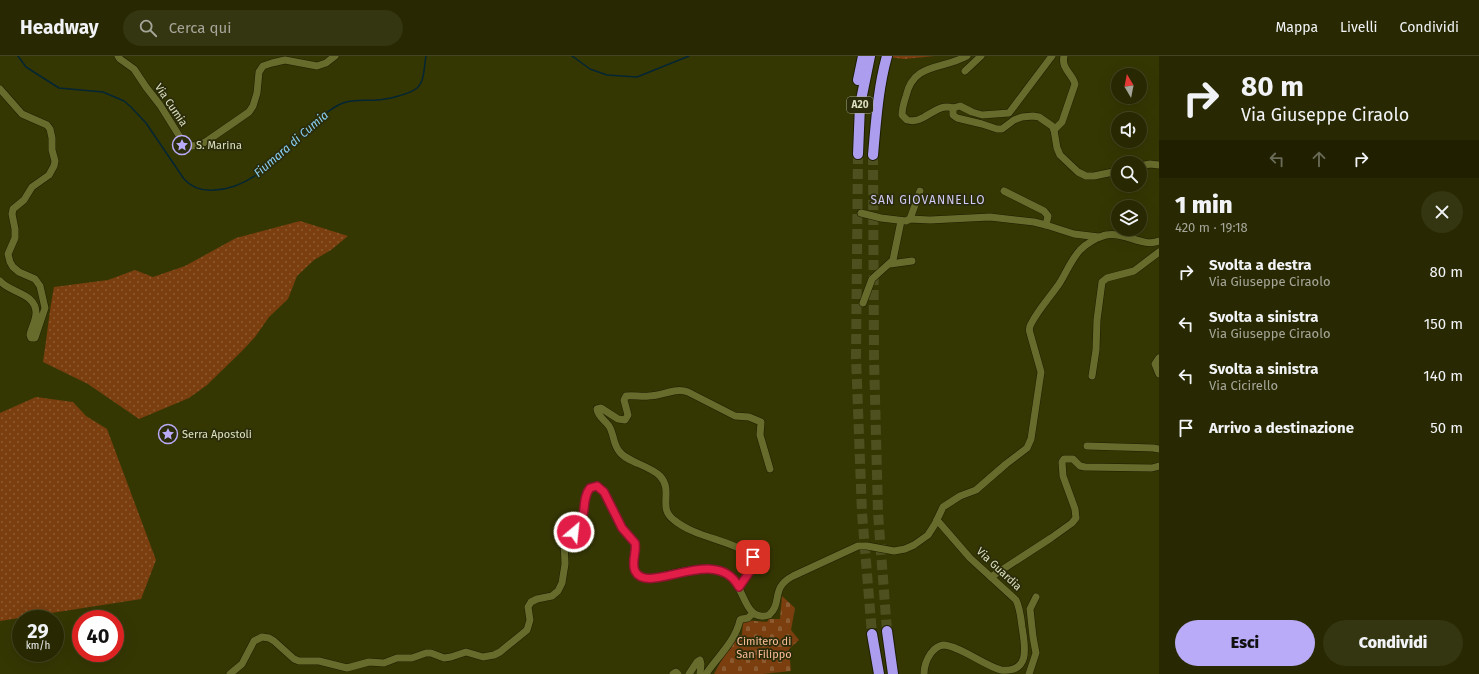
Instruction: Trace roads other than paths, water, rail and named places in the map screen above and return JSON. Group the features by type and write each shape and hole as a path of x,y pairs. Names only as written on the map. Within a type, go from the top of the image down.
{"highway":[{"name":"A20","path":"863,56 855,105 854,135 858,154 860,105 870,56"},
{"name":"A20","path":"873,155 877,109 883,70 889,56"},
{"path":"887,631 893,674"},
{"path":"875,674 872,634 879,674"},
{"path":"889,646 898,674"}],"street":[{"name":"Via Cumia","path":"118,56 120,60 134,69 160,105 183,142 192,146 207,141 249,112 253,106 257,93 259,72 263,66 285,60 317,66 326,63 335,56"},
{"path":"967,56 954,62 925,70 913,78 907,90 902,115 907,120 915,121 924,118 938,108 953,108 960,106 972,112 982,114 1009,113 1052,56"},
{"path":"965,71 981,56"},
{"path":"1054,130 1062,122 1075,84 1065,67 1063,61 1064,56"},
{"path":"0,89 22,114 47,125 50,129 52,138 52,150 55,161 54,166 49,175 32,187 24,200 13,209 15,238 8,252 9,259 14,267 19,272 35,279 40,286 45,308 35,338 31,338 30,335 36,315 34,306 26,296 6,288 0,281"},
{"path":"953,108 953,114 957,118 979,123 996,130 1002,129 1018,119 1033,116 1038,117 1047,122 1054,130 1057,148 1060,155 1078,172 1086,176 1111,172"},
{"path":"1147,165 1159,166"},
{"path":"910,219 920,191"},
{"path":"1004,191 1044,210 1048,216 1046,225"},
{"path":"861,213 901,221 910,219 930,220 990,217 1046,225 1074,234 1098,237 1114,234 1125,235 1146,242 1153,243 1159,241"},
{"path":"863,303 872,279 890,264 895,256 901,221"},
{"path":"230,674 242,664 254,641 262,636 274,641 294,659 299,661 319,661 347,668 369,662 384,663 397,658 412,658 426,653 431,653 444,658 466,652 483,658 497,654 528,630 530,620 528,607 531,602 552,596 558,591 562,583 565,564 564,539 576,531 580,526 584,515 587,492 594,486 600,487 604,492 622,528 635,543 633,566 639,576 653,578 700,569 713,569 728,575 737,583 753,614 762,616 771,613 774,608 780,586 784,581 793,576 858,546 867,546 891,551 905,549 926,538 945,505 960,496 976,490 1029,445 1042,377 1030,333 1030,325 1059,284 1076,254 1083,247 1098,237"},
{"path":"1092,376 1096,350 1102,282 1107,278 1124,275 1137,270 1159,252"},
{"path":"890,264 912,261"},
{"path":"1159,358 1155,364 1159,374"},
{"path":"739,587 753,567 754,560 752,555 683,526 670,518 665,504 667,495 663,479 648,468 621,454 616,447 608,425 598,415 597,409 601,408 618,419 625,420 628,415 624,400 626,396 651,396 671,391 685,391 735,416 749,417 761,422 760,434 770,469"},
{"path":"1087,446 1159,449"},
{"path":"991,577 1051,538 1074,520 1076,515 1075,509 1062,470 1062,462 1064,459 1073,459 1080,466 1085,467 1152,468 1159,466"},
{"name":"Via Guardia","path":"924,674 926,662 930,654 934,649 941,646 951,647 998,669 1009,670 1017,667 1026,653 1018,604 1014,597 967,555 937,520"},
{"path":"1029,674 1036,653 1030,609 1036,597"},
{"path":"1018,604 1030,609"},
{"path":"706,674 729,646 736,634 740,620 748,618 753,614"},
{"path":"688,674 700,660 700,674"},
{"path":"673,674 676,672 678,674"}],"waterway":[{"name":"Fiumara di Cumia","path":"18,56 26,67 59,88 103,92 124,101 146,123 184,179 194,187 210,190 229,188 243,183 256,175 280,156 320,118 331,109 343,103 360,100 386,99 414,90 422,81 426,56"},
{"name":"Fiumara di Cumia","path":"572,56 590,69 607,75 637,77 689,56"}],"tunnel":[{"path":"858,154 856,357 862,513 872,634"},
{"path":"873,155 874,358 878,513 887,631"}],"place":[{"name":"S. Marina","path":"182,145"},
{"name":"Serra Apostoli","path":"168,434"}],"district":[{"name":"SAN GIOVANNELLO","path":"928,200"}],"park label":[{"name":"Cimitero di San Filippo","path":"764,647"}]}
